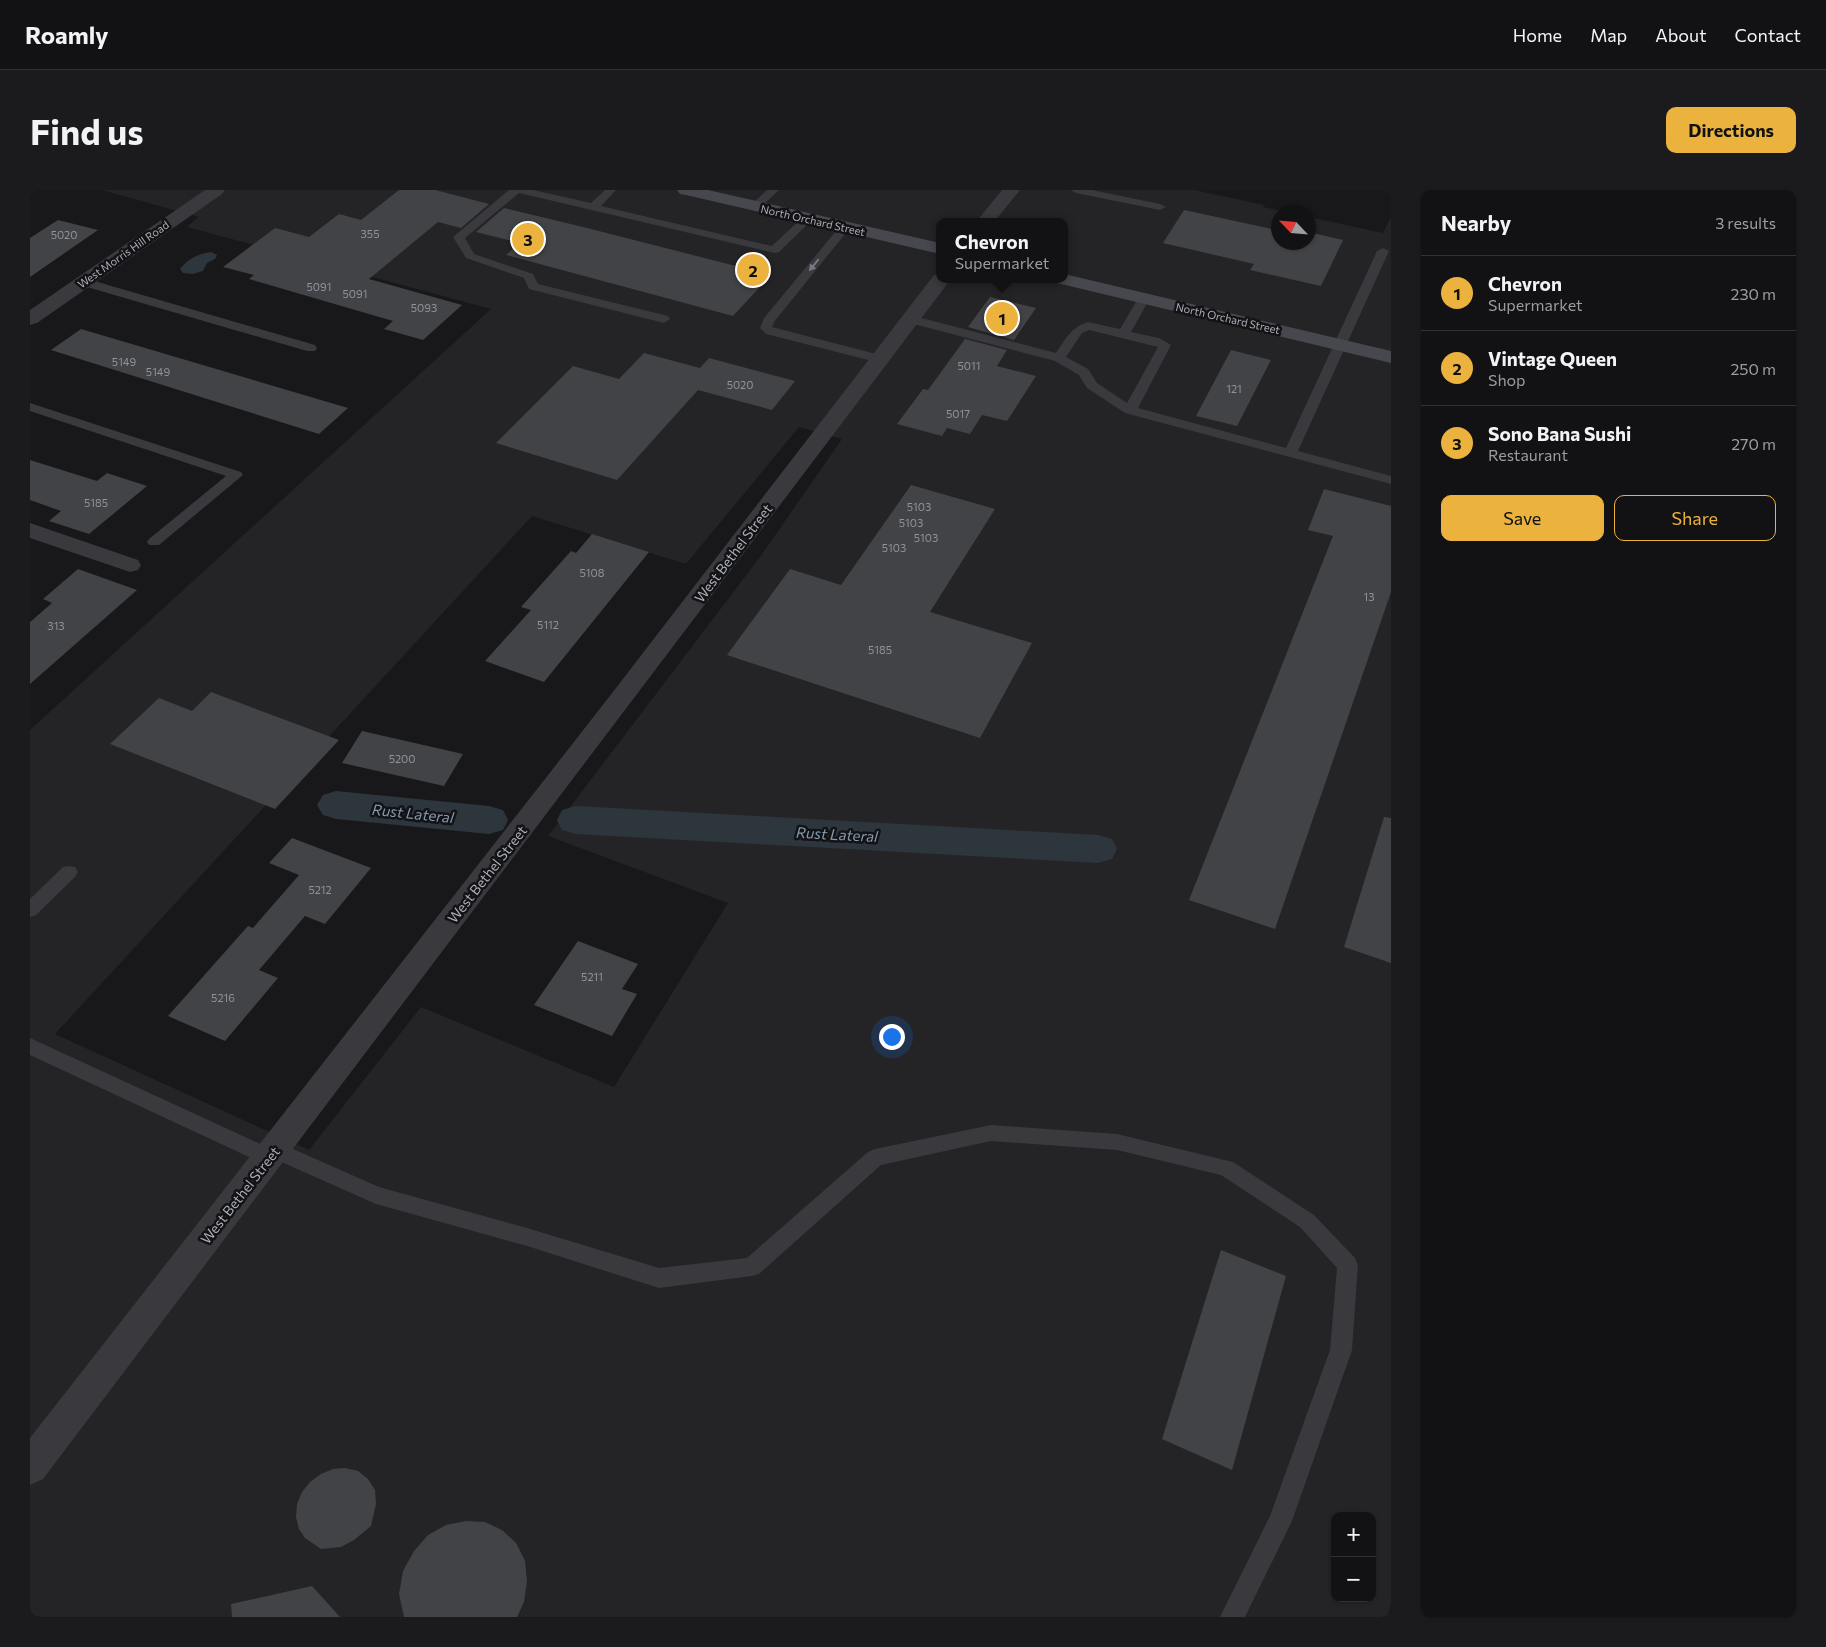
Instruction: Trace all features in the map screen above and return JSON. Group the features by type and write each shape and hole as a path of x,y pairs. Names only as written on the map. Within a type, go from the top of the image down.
{"main road":[{"name":"North Orchard Street","path":"686,190 936,249"},
{"name":"North Orchard Street","path":"1068,280 1391,357"}],"street":[{"name":"West Morris Hill Road","path":"30,319 216,190"},
{"path":"988,218 1011,190"},
{"name":"West Bethel Street","path":"30,1467 636,680 938,283"},
{"path":"30,530 130,565"}],"lane":[{"path":"664,319 533,286 529,276 470,256 459,237 518,190 775,250 808,218"},
{"path":"593,207 611,190"},
{"path":"756,206 774,190"},
{"path":"1076,190 1160,207"},
{"path":"845,227 768,321 766,328 770,331 880,359"},
{"path":"1290,453 1383,251"},
{"path":"84,282 311,348"},
{"path":"1124,334 1144,298"},
{"path":"910,319 1059,358 1084,372 1092,385 1130,410 1391,480"},
{"path":"1059,358 1078,330 1088,326 1165,345 1130,410"},
{"path":"30,407 236,474 154,542"},
{"path":"30,910 70,872"},
{"path":"30,1046 272,1153 376,1196 527,1237 659,1278 752,1267 875,1158 991,1133 1117,1142 1226,1168 1307,1221 1348,1265 1341,1350 1280,1521 1232,1617"}],"shaded area":[{"path":"102,190 1194,190 1264,205 1263,207 1271,209 1271,250 1316,250 1316,219 1383,233 1391,217 1391,1602 1388,1617 30,1617 30,730 491,309 187,227 199,217","holes":["799,427 842,439 760,557 548,836 728,903 614,1087 421,1007 309,1150 55,1034 532,516 686,564"]},
{"path":"211,252 217,255 215,259 207,263 203,271 193,274 183,273 180,269 194,257"}],"building":[{"path":"399,190 435,190 489,204 461,228 438,222 369,279 462,305 423,340 384,329 393,321 249,279 254,275 223,267 275,228 309,237 339,214 361,220"},
{"path":"504,208 771,275 733,316 506,255 520,243 476,232"},
{"path":"1184,210 1271,229 1271,250 1316,250 1316,234 1343,240 1321,286 1250,270 1254,264 1163,243"},
{"path":"58,220 98,230 30,277 30,238"},
{"path":"990,297 1036,308 1014,340 968,327"},
{"path":"81,329 348,408 319,434 51,350"},
{"path":"965,339 1007,350 997,366 1036,376 1007,421 982,415 970,434 947,428 942,436 897,424 923,389 928,390"},
{"path":"1231,350 1271,360 1237,426 1196,416"},
{"path":"644,353 700,368 709,358 795,381 772,410 698,390 617,480 496,443 573,366 619,379"},
{"path":"30,460 97,481 107,473 147,486 89,534 49,521 61,511 30,500"},
{"path":"911,485 995,509 930,612 1032,643 980,738 727,655 790,569 841,585"},
{"path":"1324,489 1391,506 1391,592 1275,929 1189,900 1333,536 1308,530"},
{"path":"592,534 649,552 544,682 485,661 531,610 521,607 571,551 576,553"},
{"path":"78,569 137,590 30,684 30,622 52,603 43,599"},
{"path":"211,692 339,740 275,809 110,744 159,698 192,711"},
{"path":"362,731 463,754 444,786 342,763"},
{"path":"1384,817 1391,818 1391,963 1344,947"},
{"path":"292,838 371,868 325,924 305,916 259,970 278,978 225,1041 168,1016 248,926 253,928 299,875 269,863"},
{"path":"578,941 638,964 622,989 637,994 612,1036 534,1005"},
{"path":"1221,1250 1286,1276 1232,1470 1162,1439"},
{"path":"345,1468 358,1471 368,1479 375,1490 376,1504 371,1526 354,1540 341,1547 321,1549 305,1538 299,1529 296,1517 297,1504 302,1492 310,1482 321,1474 333,1469"},
{"path":"466,1521 485,1522 502,1530 516,1543 525,1561 527,1581 524,1602 517,1617 404,1617 399,1594 403,1571 414,1551 428,1535 446,1525"},
{"path":"312,1586 340,1617 232,1617 231,1604"}],"waterway":[{"name":"Rust Lateral","path":"336,805 489,820"},
{"name":"Rust Lateral","path":"576,820 1098,849"}],"place":[{"name":"Sono Bana Sushi","path":"528,239"},
{"name":"Vintage Queen","path":"753,270"},
{"name":"Chevron","path":"1002,318"}]}
